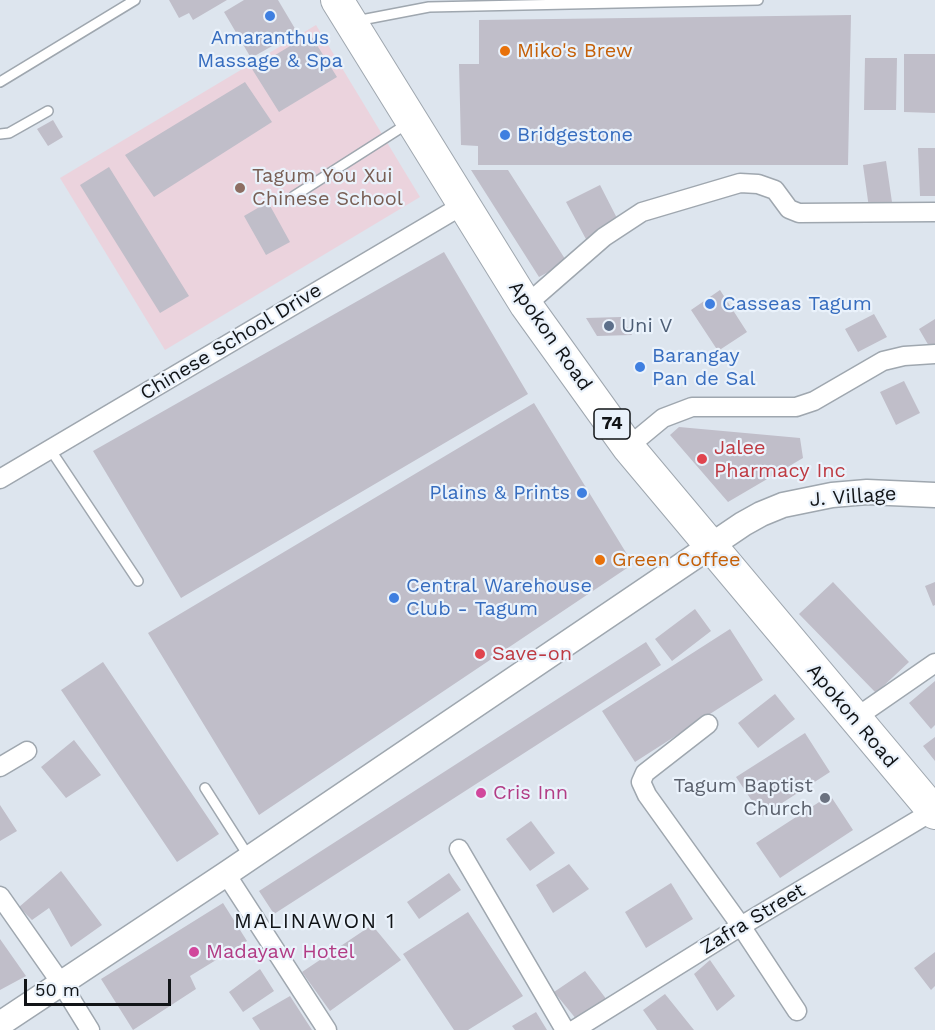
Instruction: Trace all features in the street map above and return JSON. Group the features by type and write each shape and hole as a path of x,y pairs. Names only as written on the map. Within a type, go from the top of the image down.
{"highway":[{"name":"Apokon Road","path":"344,11 526,305 628,447 934,812"}],"street":[{"path":"526,305 604,237 642,212 740,183 758,184 775,190 789,209 799,213 935,212"},
{"name":"Chinese School Drive","path":"0,479 463,205"},
{"path":"628,447 663,418 692,407 796,407 814,401 883,362 904,356 935,354"},
{"name":"J. Village","path":"0,1024 250,858 710,545 761,514 808,499 867,492 935,495"},
{"path":"855,719 935,663"},
{"path":"708,724 645,773 641,782 647,795 741,926 797,1011"},
{"path":"0,767 27,751"},
{"name":"Zafra Street","path":"574,1030 741,926 934,812"},
{"path":"459,849 565,1030"},
{"path":"226,874 327,1030"},
{"path":"0,896 61,983 90,1030"}],"lane":[{"path":"0,82 135,0"},
{"path":"344,11 758,0"},
{"path":"0,135 9,133 48,111"},
{"path":"294,196 411,121"},
{"path":"50,449 138,581"},
{"path":"205,788 250,858"}],"shaded area":[{"name":"Tagum You Xui Chinese School","path":"316,25 420,197 165,350 60,178"}],"building":[{"path":"169,0 227,0 193,20 189,13 179,18"},
{"path":"244,0 278,0 297,32 251,58 224,12"},
{"path":"851,15 848,165 478,165 478,146 461,145 459,64 479,64 479,20"},
{"path":"310,34 337,77 279,112 252,69"},
{"path":"904,54 935,54 935,113 904,112"},
{"path":"865,58 897,58 896,110 864,110"},
{"path":"245,82 272,122 154,197 125,155"},
{"path":"53,120 63,137 48,146 37,129"},
{"path":"918,148 935,148 935,196 920,196"},
{"path":"886,161 893,209 869,208 863,165"},
{"path":"109,167 189,296 160,313 80,185"},
{"path":"471,170 508,170 567,262 539,277"},
{"path":"600,185 620,224 587,241 566,202"},
{"path":"268,202 290,242 266,255 244,216"},
{"path":"444,252 528,394 181,598 93,451"},
{"path":"720,290 747,332 718,351 691,310"},
{"path":"874,314 887,337 858,352 845,329"},
{"name":"Uni V","path":"621,317 632,335 597,336 586,318"},
{"path":"935,319 935,353 933,353 919,329"},
{"path":"904,381 920,413 896,425 880,392"},
{"name":"Central Warehouse Club - Tagum","path":"534,403 633,564 259,815 148,633"},
{"path":"679,427 800,438 803,458 728,502 670,435"},
{"path":"833,582 909,662 876,693 799,614"},
{"path":"935,582 935,605 933,606 925,586"},
{"path":"695,609 711,631 672,661 655,639"},
{"path":"730,629 763,680 635,762 602,711"},
{"path":"646,642 661,665 274,914 259,891"},
{"path":"103,662 219,834 177,862 61,690"},
{"path":"935,681 935,725 931,729 909,703"},
{"path":"775,694 795,719 758,748 738,723"},
{"path":"805,733 830,772 762,816 736,777"},
{"path":"935,737 935,761 923,746"},
{"path":"74,740 101,775 66,798 41,767"},
{"path":"830,795 853,830 780,878 756,843"},
{"path":"0,805 17,831 0,841"},
{"path":"531,821 555,853 530,871 506,839"},
{"path":"569,864 589,889 553,913 536,885"},
{"path":"61,871 102,925 71,947 49,908 32,920 19,907"},
{"path":"449,873 461,890 419,919 407,902"},
{"path":"671,883 693,919 646,948 625,912"},
{"path":"223,903 247,941 190,976 196,989 133,1030 101,979"},
{"path":"468,912 523,996 468,1030 454,1030 403,954"},
{"path":"372,925 401,960 330,1011 302,972"},
{"path":"0,939 26,976 0,990"},
{"path":"935,952 935,986 931,990 914,968"},
{"path":"710,960 735,996 717,1011 694,974"},
{"path":"260,969 274,991 243,1012 229,992"},
{"path":"585,971 607,1000 577,1020 554,992"},
{"path":"665,994 694,1030 657,1030 643,1010"},
{"path":"290,996 312,1030 260,1030 252,1018"},
{"path":"536,1012 547,1030 515,1030 512,1026"}],"place":[{"name":"Amaranthus Massage & Spa","path":"270,16"},
{"name":"Miko's Brew","path":"505,51"},
{"name":"Bridgestone","path":"505,135"},
{"name":"Tagum You Xui Chinese School","path":"240,188"},
{"name":"Casseas Tagum","path":"710,304"},
{"name":"Uni V","path":"609,326"},
{"name":"Barangay Pan de Sal","path":"640,367"},
{"name":"Jalee Pharmacy Inc","path":"702,459"},
{"name":"Plains & Prints","path":"582,493"},
{"name":"Green Coffee","path":"600,560"},
{"name":"Central Warehouse Club - Tagum","path":"394,598"},
{"name":"Save-on","path":"480,654"},
{"name":"Cris Inn","path":"481,793"},
{"name":"Tagum Baptist Church","path":"825,798"},
{"name":"Madayaw Hotel","path":"194,952"}],"district":[{"name":"MALINAWON 1","path":"315,922"}]}
